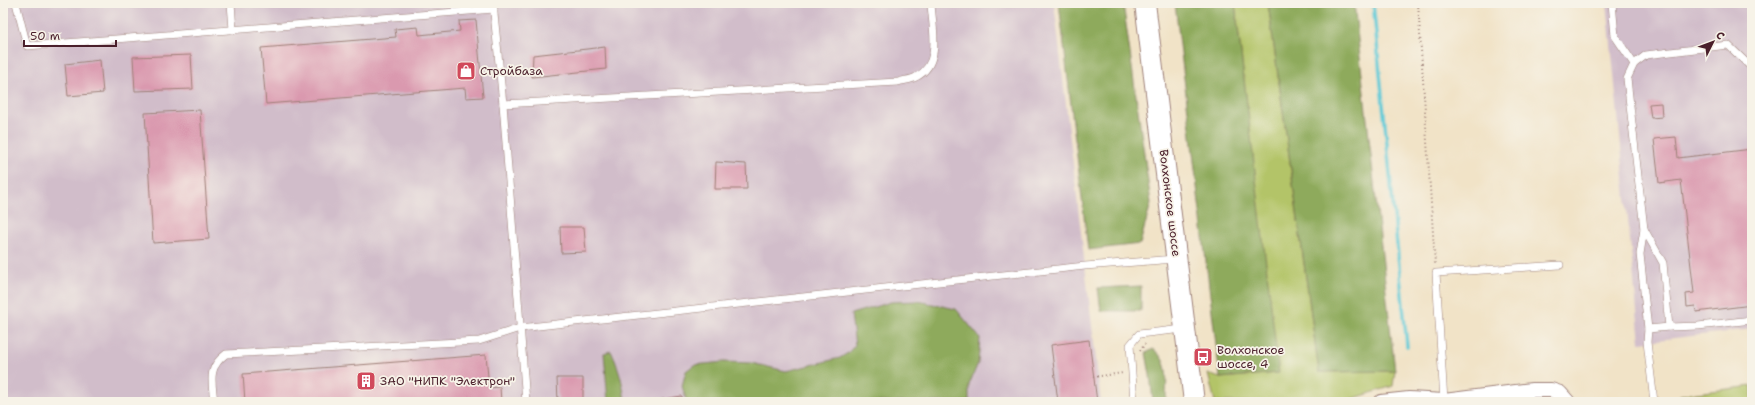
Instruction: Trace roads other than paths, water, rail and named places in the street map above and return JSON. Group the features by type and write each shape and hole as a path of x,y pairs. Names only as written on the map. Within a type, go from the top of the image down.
{"main road":[{"name":"Волхонское шоссе","path":"1145,3 1194,402"}],"street":[{"path":"1381,402 1408,399 1444,401 1532,390 1551,390 1560,393 1568,402"}],"lane":[{"path":"16,3 27,46 233,30 494,5 526,402"},
{"path":"231,3 233,30"},
{"path":"503,104 890,82 915,78 926,71 933,56 931,3"},
{"path":"1612,3 1615,36 1634,64"},
{"path":"1654,402 1647,342 1648,329 1640,254 1644,229 1627,79 1634,64 1646,55 1728,45 1752,68"},
{"path":"1644,229 1663,263 1669,327"},
{"path":"214,402 212,376 213,366 226,354 480,341 520,328 1070,268 1177,259"},
{"path":"1444,401 1436,273 1560,265"},
{"path":"1648,329 1698,326 1752,320"},
{"path":"1134,402 1130,345 1139,334 1185,328"}],"waterway":[{"path":"1373,3 1407,346"}],"place":[{"name":"Стройбаза","path":"466,71"},
{"name":"Волхонское шоссе, 4","path":"1203,357"},
{"name":"ЗАО \"НИПК \"Электрон\"","path":"366,381"}]}
